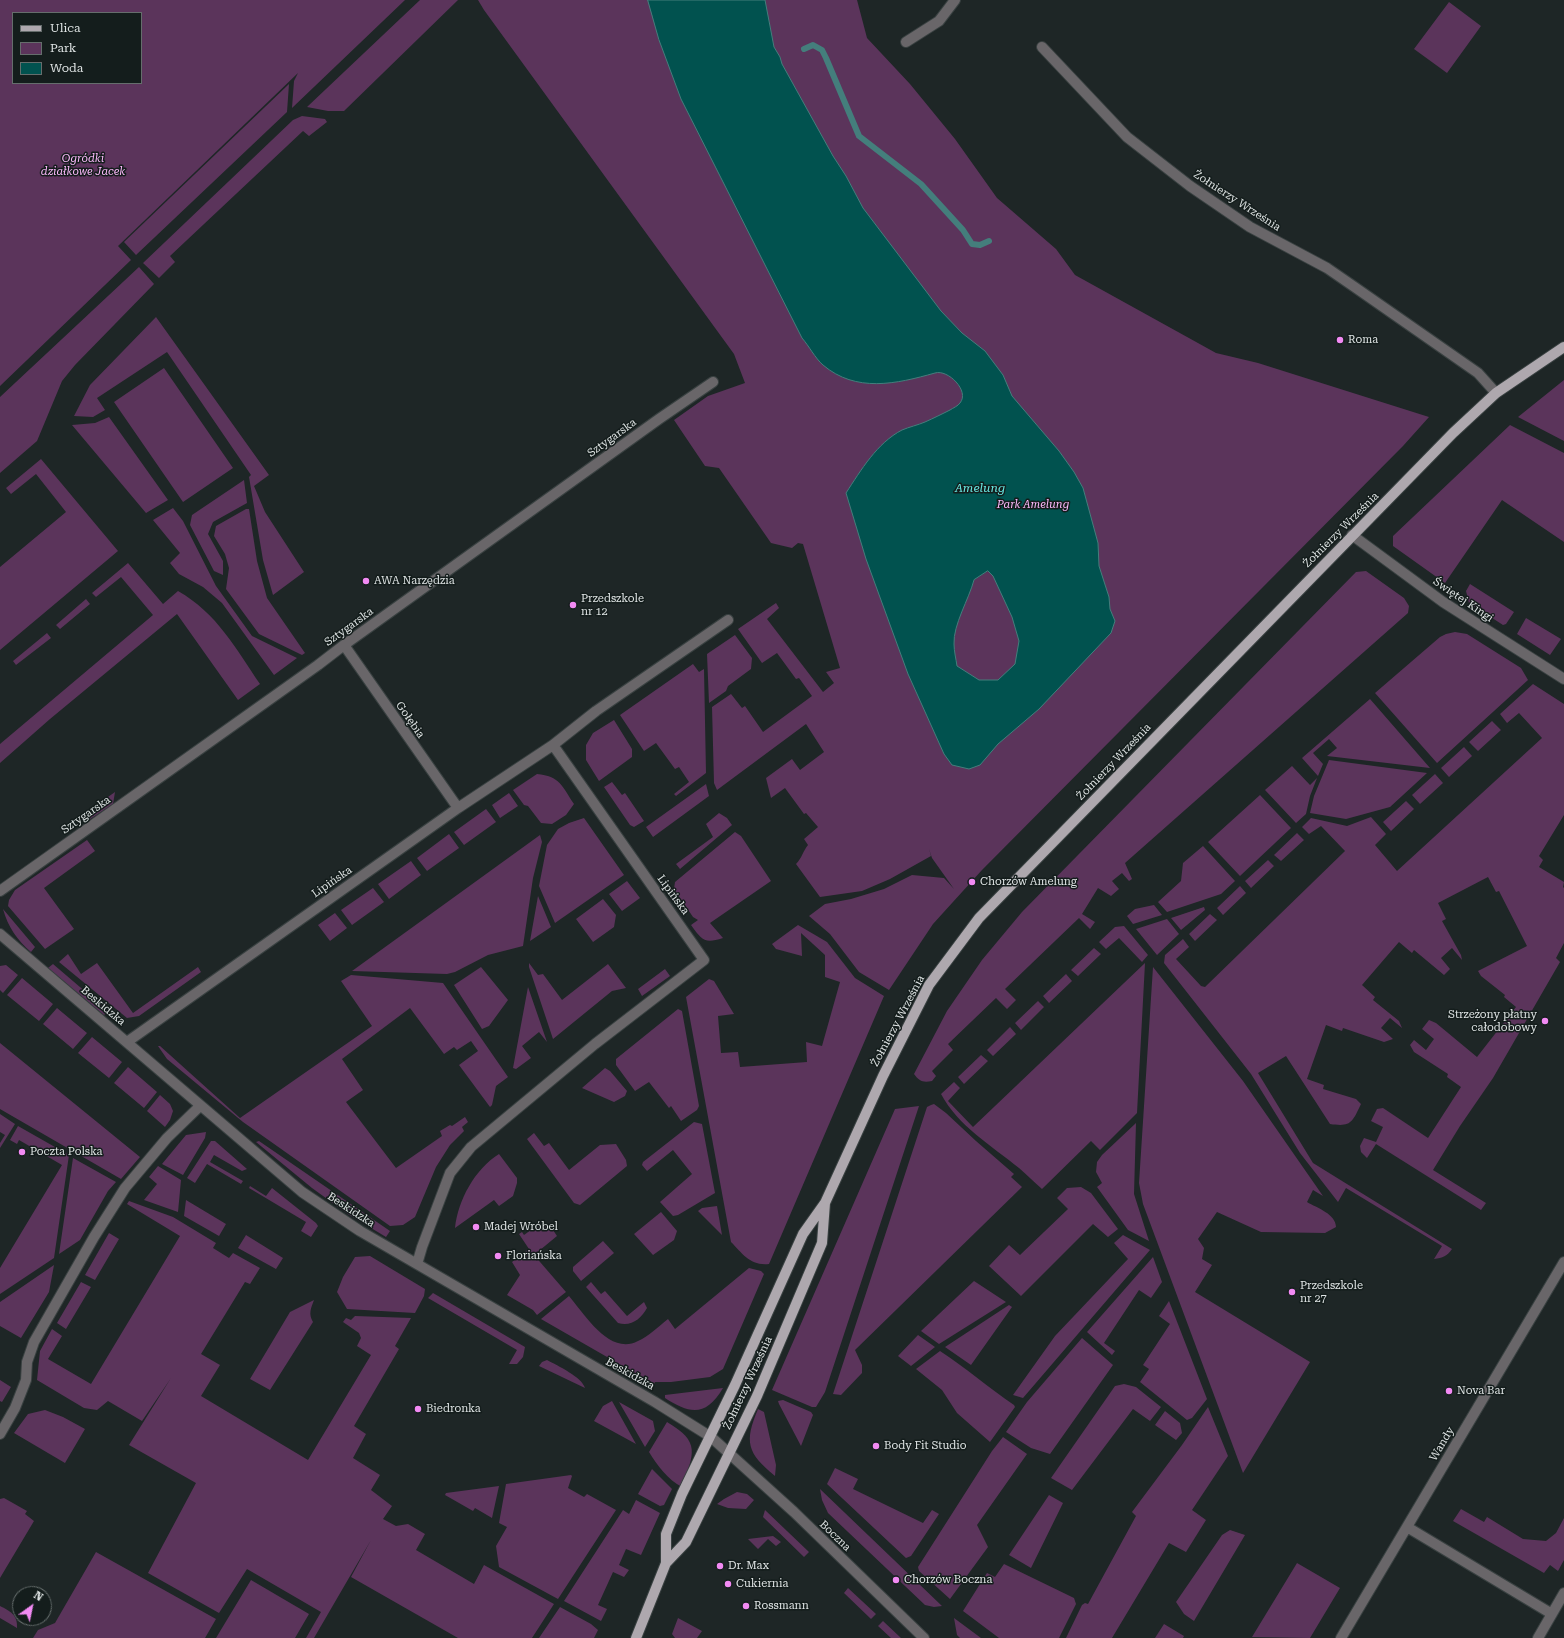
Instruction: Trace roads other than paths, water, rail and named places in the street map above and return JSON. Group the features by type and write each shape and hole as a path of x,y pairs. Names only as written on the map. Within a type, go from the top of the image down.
{"main road":[{"name":"Żołnierzy Września","path":"666,1563 666,1534 682,1494 735,1386 803,1234 826,1203 883,1076 929,985 979,918 1453,433 1496,393 1564,347"},
{"name":"Żołnierzy Września","path":"636,1638 666,1563 686,1542 757,1396 822,1243 826,1203"}],"street":[{"path":"906,42 939,21 955,0"},
{"name":"Żołnierzy Września","path":"1042,47 1127,137 1190,186 1250,227 1301,252 1345,280 1478,373 1496,393"},
{"name":"Sztygarska","path":"0,891 318,665 659,419 713,382"},
{"name":"Świętej Kingi","path":"1352,535 1443,602 1564,679"},
{"name":"Lipińska","path":"127,1042 458,808 554,746 596,711 728,620"},
{"name":"Gołębia","path":"344,645 458,808"},
{"name":"Lipińska","path":"417,1264 450,1173 471,1147 595,1044 704,960 554,746"},
{"name":"Beskidzka","path":"0,934 302,1192 360,1231 656,1402 711,1437 728,1453"},
{"path":"0,1434 15,1408 26,1380 27,1362 34,1342 94,1237 125,1188 167,1138 200,1106"},
{"name":"Wandy","path":"1341,1638 1564,1262"},
{"name":"Boczna","path":"728,1453 794,1512 924,1638"},
{"path":"1407,1527 1552,1614"},
{"path":"1538,1638 1564,1593"}],"water":[{"name":"Amelung","path":"648,0 765,0 774,47 782,64 863,208 941,311 962,333 985,351 1003,375 1012,396 1059,451 1083,488 1098,543 1099,566 1109,597 1110,609 1115,621 1111,633 1039,709 998,744 980,765 969,769 952,765 944,754 908,674 866,559 846,493 870,458 893,435 902,430 935,418 957,406 962,398 960,387 946,374 940,373 891,383 863,383 849,380 836,374 820,362 802,338 681,99 659,40","holes":["988,571 993,576 1012,617 1019,641 1015,664 998,680 979,680 957,666 954,649 954,637 974,580"]}],"waterway":[{"path":"804,49 813,45 822,50 859,136 921,184 963,230 972,244 980,245 989,241"}],"place":[{"name":"Roma","path":"1340,340"},
{"name":"AWA Narzędzia","path":"366,581"},
{"name":"Przedszkole nr 12","path":"573,605"},
{"name":"Chorzów Amelung","path":"972,882"},
{"name":"Strzeżony płatny całodobowy","path":"1545,1021"},
{"name":"Poczta Polska","path":"22,1152"},
{"name":"Madej Wróbel","path":"476,1227"},
{"name":"Floriańska","path":"498,1256"},
{"name":"Przedszkole nr 27","path":"1292,1292"},
{"name":"Nova Bar","path":"1449,1391"},
{"name":"Biedronka","path":"418,1409"},
{"name":"Body Fit Studio","path":"876,1446"},
{"name":"Dr. Max","path":"720,1566"},
{"name":"Chorzów Boczna","path":"896,1580"},
{"name":"Cukiernia","path":"728,1584"},
{"name":"Rossmann","path":"746,1606"}],"park label":[{"name":"Ogródki działkowe Jacek","path":"83,165"},
{"name":"Park Amelung","path":"1033,505"}]}
